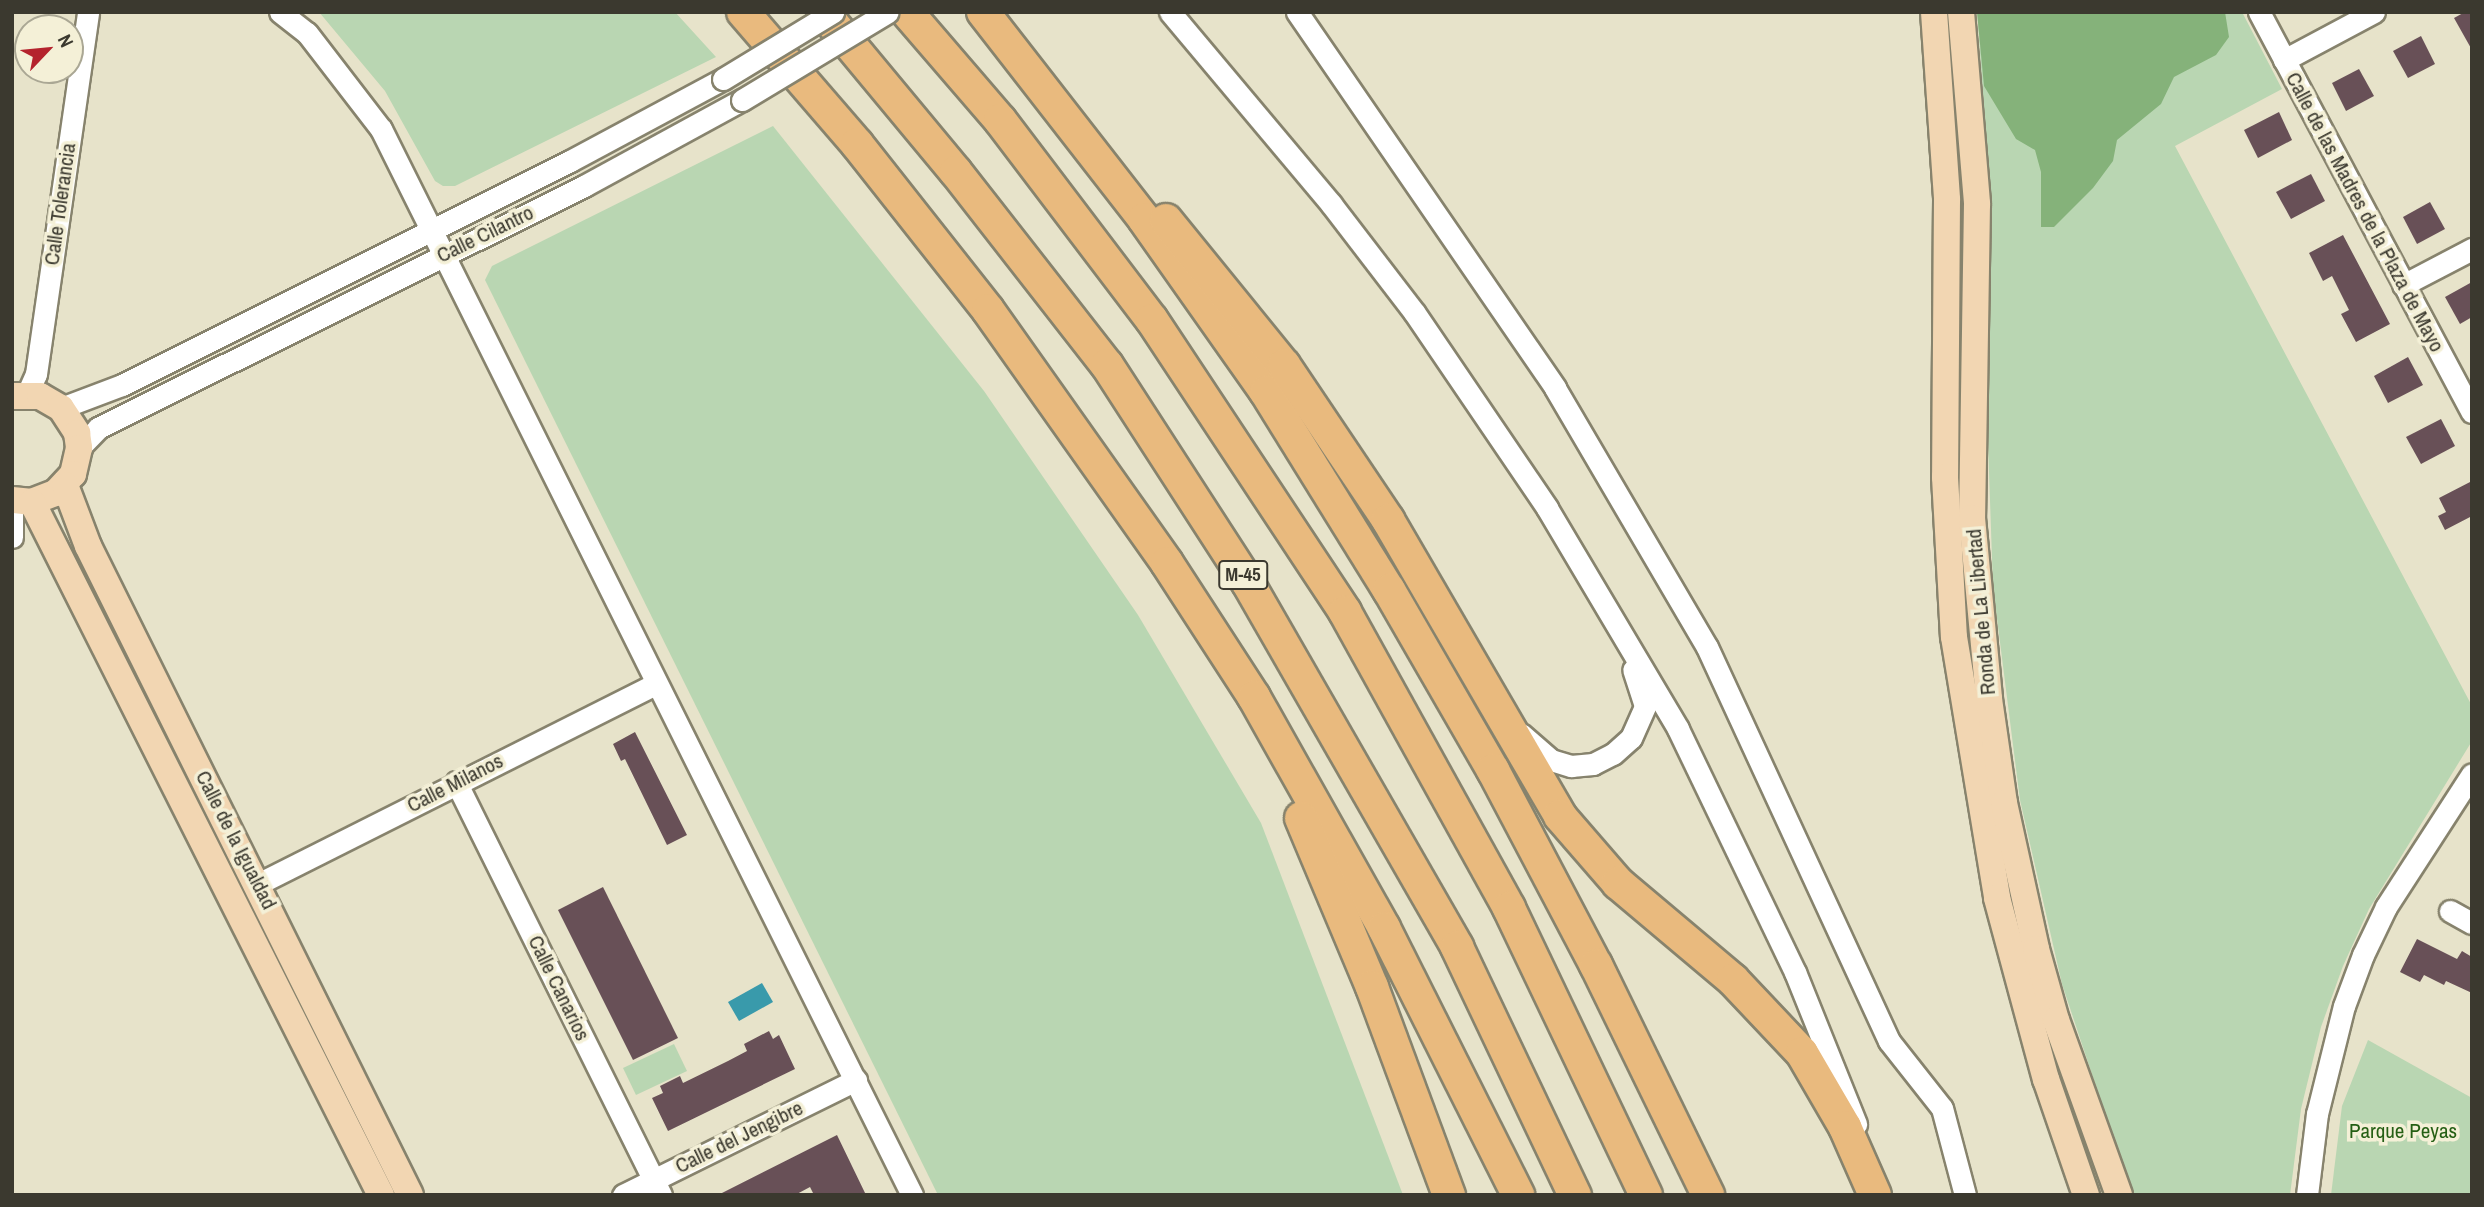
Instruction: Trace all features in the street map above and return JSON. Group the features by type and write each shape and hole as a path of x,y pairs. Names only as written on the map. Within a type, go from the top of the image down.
{"highway":[{"path":"743,12 857,144 988,310 1167,563 1254,697 1384,928 1518,1195"},
{"name":"M-45","path":"823,12 956,172 1107,365 1248,583 1457,947 1575,1195"},
{"path":"906,12 1000,120 1152,320 1345,612 1509,908 1646,1195"},
{"path":"983,12 1065,116 1266,392 1389,590 1500,782 1596,965 1708,1195"},
{"path":"1065,116 1135,184 1284,365 1388,520 1481,678 1539,787 1589,852 1618,883 1733,980 1802,1053 1846,1127 1875,1195"},
{"path":"1167,563 1310,835 1449,1195"}],"main road":[{"name":"Ronda de La Libertad","path":"1934,12 1947,200 1945,515 1954,637 1997,898 2046,1079 2086,1195"},
{"name":"Ronda de La Libertad","path":"1961,12 1977,204 1972,518 1989,699 2004,803 2036,949 2064,1043 2119,1195"},
{"path":"19,502 65,485 78,461 79,448 71,419 61,408 20,395"},
{"name":"Calle de la Igualdad","path":"65,485 88,546 410,1195"},
{"name":"Calle de la Igualdad","path":"19,502 381,1195"}],"street":[{"name":"Calle Tolerancia","path":"20,395 36,374 88,12"},
{"path":"280,12 307,33 381,129 654,685 912,1195"},
{"name":"Calle Cilantro","path":"61,408 122,385 431,231 723,79 833,12"},
{"name":"Calle Cilantro","path":"79,448 98,428 595,180 742,100 888,12"},
{"path":"1170,12 1331,204 1414,312 1494,425 1678,729 1744,859 1834,1065 1875,1195"},
{"path":"1297,12 1555,388 1707,647 1889,1041 1942,1108 1965,1195"},
{"name":"Calle de las Madres de la Plaza de Mayo","path":"2259,12 2472,412"},
{"path":"2284,60 2374,12"},
{"path":"2403,285 2472,249"},
{"path":"12,537 19,502"},
{"path":"1481,678 1522,734 1550,760 1571,766 1613,754 1631,738 1645,706 1642,689 1592,586"},
{"name":"Calle Milanos","path":"258,884 456,782 654,685"},
{"path":"2306,1195 2317,1114 2344,1006 2363,955 2386,906 2472,774"},
{"name":"Calle Canarios","path":"456,782 657,1187"},
{"path":"2450,911 2472,923"},
{"name":"Calle del Jengibre","path":"623,1195 657,1187 856,1080"}],"green space":[{"path":"319,12 675,12 716,57 455,186 443,186 435,181 385,91"},
{"path":"1977,12 2242,12 2282,89 2175,146 2472,706 2472,741 2369,909 2343,966 2321,1027 2301,1109 2290,1195 2132,1195 2062,984 2020,800 1993,587 1987,414 1991,205"},
{"path":"1977,12 2225,12 2229,37 2216,55 2174,77 2161,104 2117,140 2113,161 2093,188 2054,227 2041,227 2041,172 2035,150 2016,139 1984,86"},
{"path":"773,126 984,391 1138,615 1261,823 1403,1195 938,1195 485,280 492,266"},
{"name":"Parque Peyas","path":"2368,1040 2472,1098 2472,1195 2331,1195 2342,1106"},
{"path":"674,1044 687,1071 636,1095 623,1068"}],"water":[{"path":"762,983 773,1002 739,1021 728,1002"}],"building":[{"path":"2465,12 2472,12 2472,50 2454,18"},
{"path":"2421,36 2435,64 2408,78 2393,51"},
{"path":"2359,69 2374,96 2346,111 2332,83"},
{"path":"2279,112 2292,140 2258,158 2244,130"},
{"path":"2311,174 2325,201 2291,219 2276,192"},
{"path":"2430,202 2445,229 2417,244 2403,217"},
{"path":"2343,235 2390,324 2356,342 2341,314 2349,310 2332,276 2323,281 2309,253"},
{"path":"2472,282 2472,317 2460,324 2445,297"},
{"path":"2408,357 2423,385 2388,403 2374,376"},
{"path":"2441,419 2455,446 2421,464 2406,437"},
{"path":"2472,481 2472,516 2445,530 2438,516 2446,512 2439,498"},
{"path":"635,732 687,835 667,845 625,759 621,761 613,744"},
{"path":"603,887 678,1038 633,1060 558,910"},
{"path":"2417,939 2457,959 2462,951 2472,957 2472,993 2446,981 2444,985 2424,975 2420,982 2400,972"},
{"path":"769,1031 773,1039 779,1035 795,1069 668,1131 652,1098 663,1093 660,1086 680,1076 683,1083 728,1061 747,1051 744,1044"},
{"path":"837,1135 866,1195 814,1195 810,1187 795,1195 718,1195"}]}
